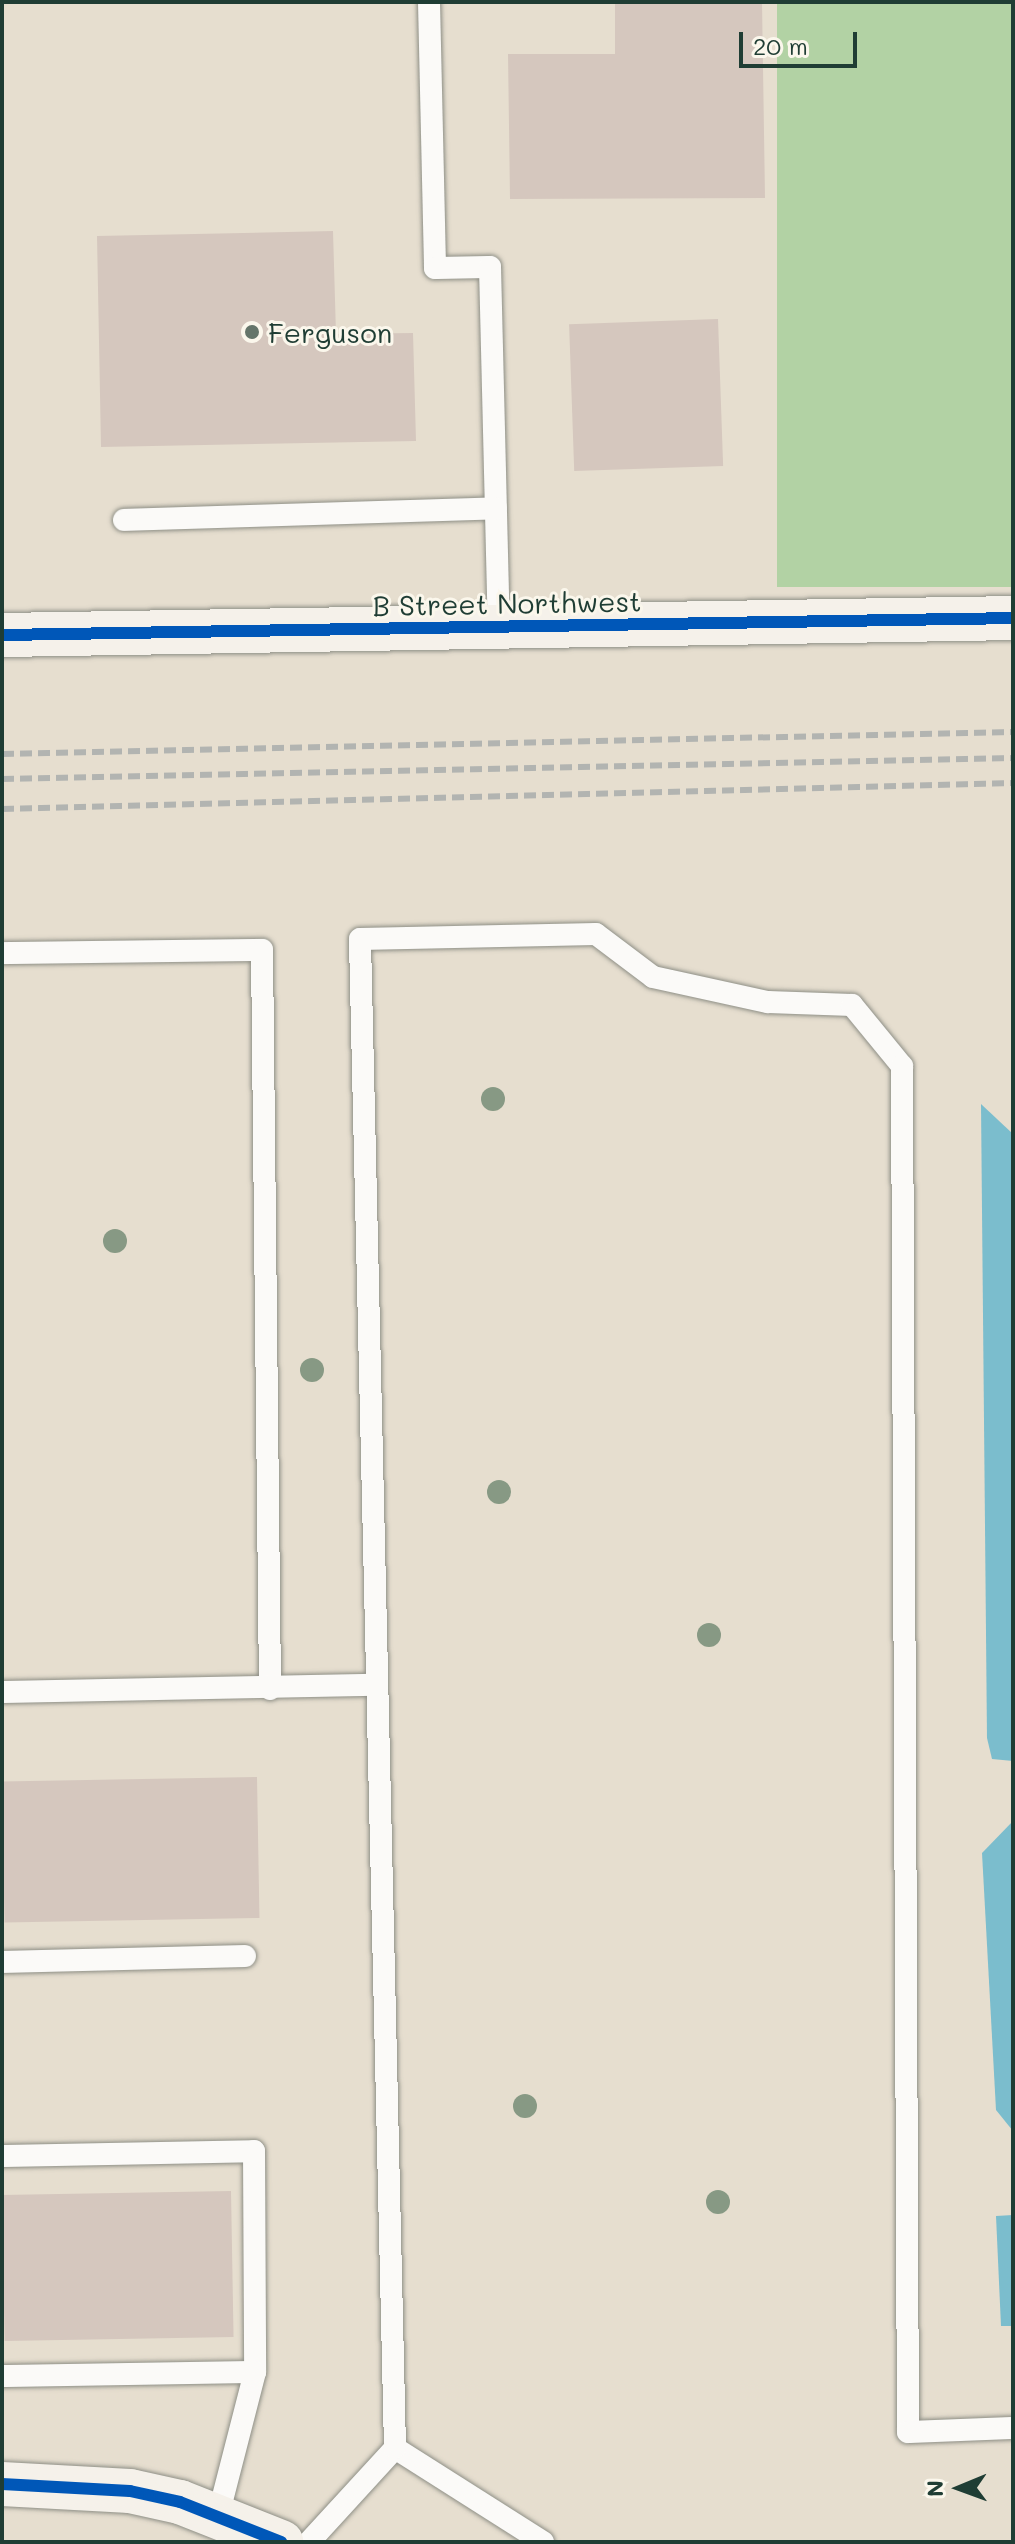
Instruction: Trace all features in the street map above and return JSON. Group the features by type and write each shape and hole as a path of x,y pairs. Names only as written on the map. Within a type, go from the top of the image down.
{"street":[{"name":"B Street Northwest","path":"2,635 1013,618"},
{"path":"2,2484 130,2491 218,2516 281,2542"}],"lane":[{"path":"429,2 435,268 490,267 499,627"},
{"path":"124,520 496,508"},
{"path":"309,2542 395,2448 360,939 596,934 653,977 768,1002 852,1005 902,1066 908,2432 1013,2428"},
{"path":"2,953 262,950 270,1689"},
{"path":"2,1692 377,1685"},
{"path":"2,1962 245,1956"},
{"path":"2,2156 254,2151 255,2372 218,2516"},
{"path":"2,2376 255,2372"},
{"path":"395,2448 543,2542"}],"green space":[{"path":"777,2 1013,2 1013,587 777,587"}],"water":[{"path":"981,1104 1013,1134 1013,1761 992,1759 987,1738"},
{"path":"1013,1821 1013,2131 996,2110 982,1853"},
{"path":"1013,2215 1013,2326 1001,2326 996,2216"}],"building":[{"path":"615,2 762,2 765,198 510,199 508,54 615,54"},
{"path":"333,231 336,334 413,333 416,441 101,447 97,236"},
{"path":"718,319 723,466 574,471 569,324"},
{"path":"257,1777 259,1918 4,1922 2,1781"},
{"path":"231,2191 234,2337 5,2341 2,2195"}],"railway":[{"path":"2,754 1013,732"},
{"path":"2,779 1013,758"},
{"path":"2,809 1013,783"}],"cycle path":[{"path":"2,635 1013,618"},
{"path":"2,2484 130,2491 180,2502 281,2542"}],"place":[{"name":"Ferguson","path":"252,332"}]}
